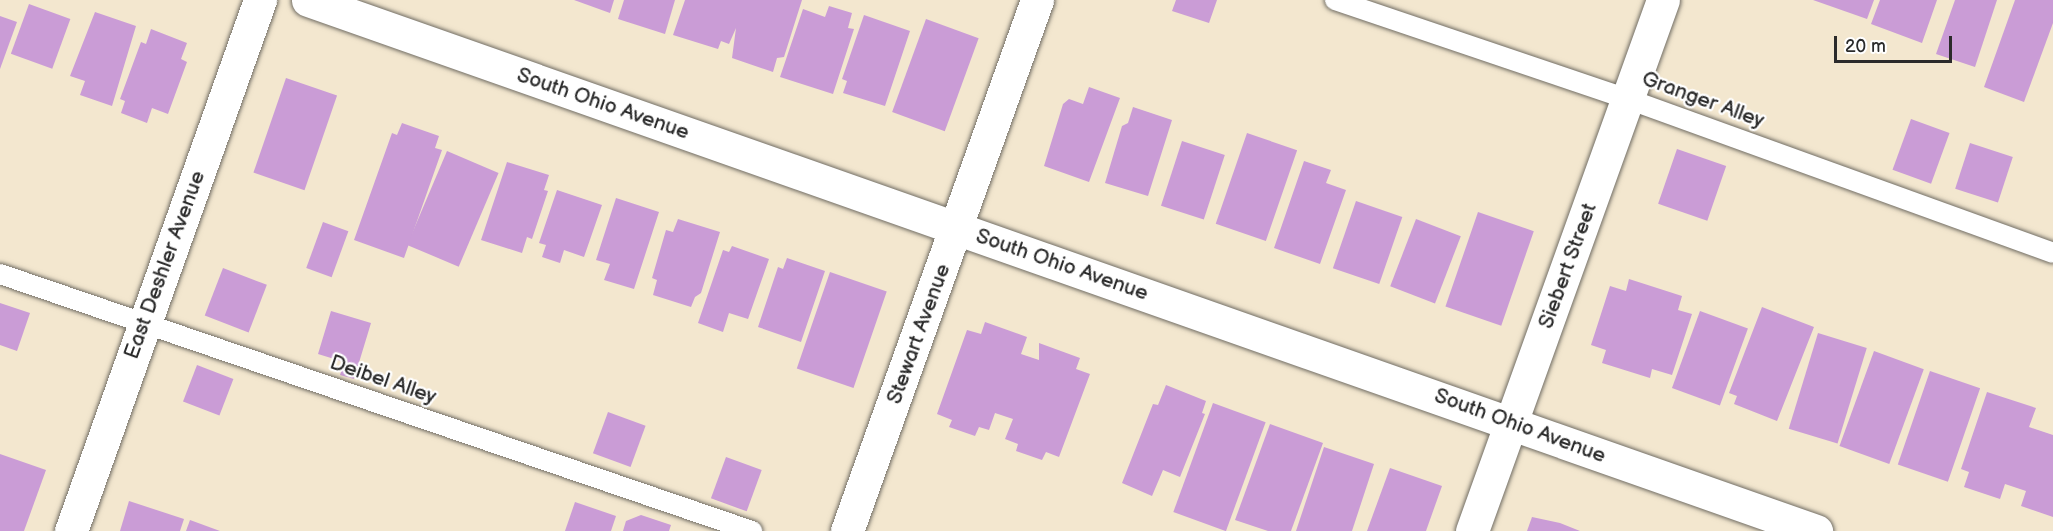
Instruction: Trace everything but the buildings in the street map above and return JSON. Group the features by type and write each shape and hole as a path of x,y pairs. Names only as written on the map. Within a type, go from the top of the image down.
{"street":[{"name":"East Deshler Avenue","path":"71,531 260,0"},
{"name":"South Ohio Avenue","path":"308,0 1816,531"},
{"name":"Stewart Avenue","path":"848,531 1037,0"},
{"name":"Siebert Street","path":"1472,531 1663,0"}],"lane":[{"name":"Granger Alley","path":"1335,0 1629,99 2053,252"},
{"name":"Deibel Alley","path":"0,274 752,531"}]}
